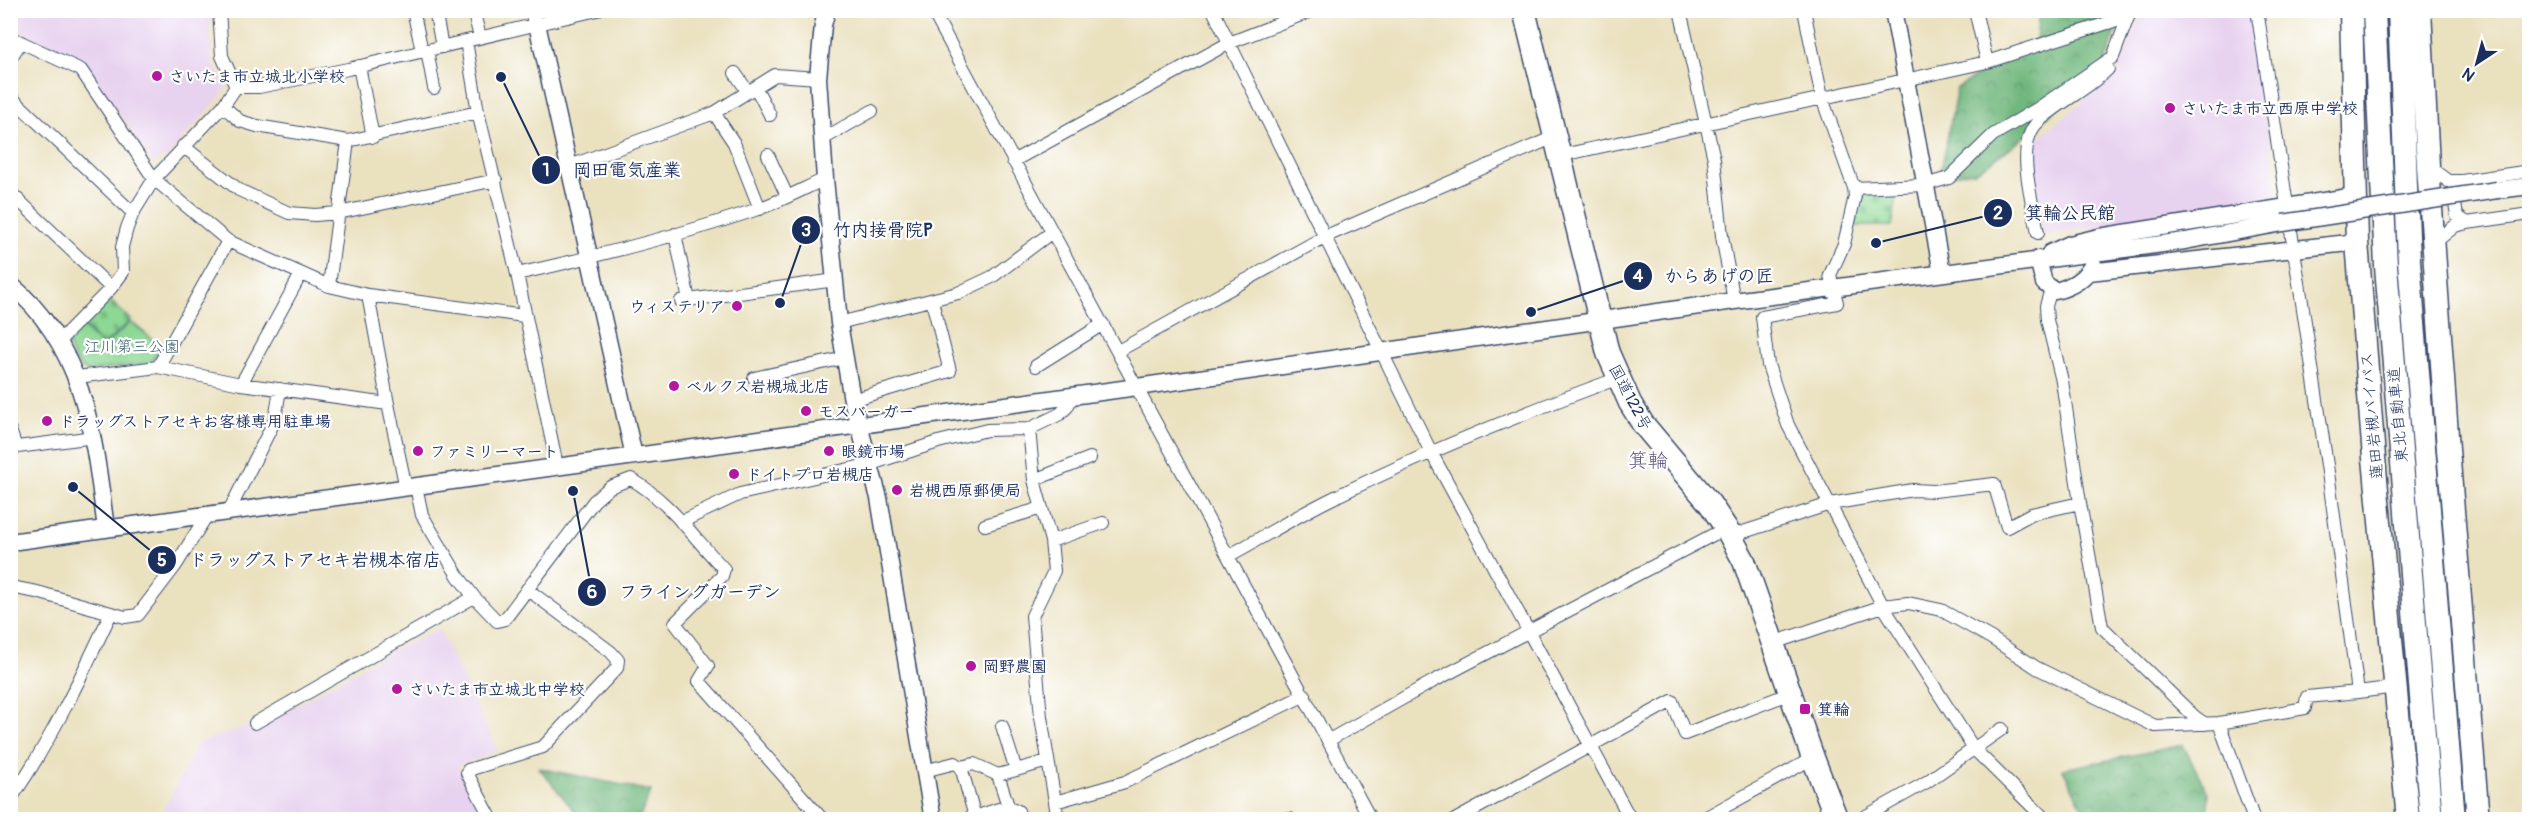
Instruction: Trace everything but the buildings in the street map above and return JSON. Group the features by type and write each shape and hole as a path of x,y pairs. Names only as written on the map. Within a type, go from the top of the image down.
{"highway":[{"name":"国道122号","path":"1524,10 1608,353 1643,424 1699,490 1729,532 1744,561 1813,758 1838,819"},
{"name":"蓮田岩槻バイパス","path":"2351,10 2357,242 2373,447 2408,819"},
{"name":"東北自動車道","path":"2374,10 2386,266 2431,819"},
{"name":"東北自動車道","path":"2399,10 2409,261 2454,819"},
{"path":"2420,10 2428,166 2478,819"}],"street":[{"path":"219,10 222,56 236,87"},
{"path":"413,10 434,88"},
{"path":"435,10 442,47"},
{"path":"473,10 480,37"},
{"path":"236,87 259,87 359,66 466,41 534,19 597,10"},
{"path":"827,10 823,25 818,78 839,323 852,400 879,498 933,819"},
{"path":"932,10 1230,555 1371,819"},
{"path":"1213,10 1431,452 1631,819"},
{"path":"1013,161 1229,43 1314,10"},
{"path":"1680,10 1714,159 1722,236 1734,301"},
{"path":"1804,10 1822,98 1855,196 1844,244 1830,275 1837,303 1762,317 1768,365 1788,425 1883,606 1974,749 2046,819"},
{"path":"1893,10 1942,273"},
{"path":"1975,10 1987,62"},
{"path":"2257,10 2285,221 2293,250 2327,465 2358,692"},
{"path":"1118,351 1324,237 1556,146 1706,125 1987,62 2130,13"},
{"path":"2038,232 2025,152 2028,136 2037,123 2107,70 2130,13"},
{"path":"534,19 590,258 630,456 631,479"},
{"path":"10,59 16,40 81,70 154,179 228,240 328,286 368,295 524,316"},
{"path":"466,41 478,112 517,274 557,466"},
{"path":"1854,188 1924,185 1949,178 1993,135 2037,109 2113,57"},
{"path":"359,66 373,137"},
{"path":"735,73 752,90 770,114"},
{"path":"570,166 714,113 776,75 818,78"},
{"path":"58,342 111,288 123,272 122,247 133,213 154,179 223,106 236,87"},
{"path":"10,96 133,213"},
{"path":"223,106 240,121 249,124 348,141 478,112"},
{"path":"823,139 872,111"},
{"path":"714,113 734,143 760,209"},
{"path":"328,286 348,141"},
{"path":"183,146 239,190 290,213 315,215 338,213 496,180"},
{"path":"768,155 788,196"},
{"path":"2428,166 2448,181 2529,171"},
{"path":"517,274 590,258 760,209 825,179"},
{"path":"2462,181 2453,192 2457,216 2468,223"},
{"path":"2498,195 2529,186"},
{"path":"10,192 111,288"},
{"path":"2038,259 2070,244 2099,237 2285,221 2498,195 2529,195"},
{"path":"10,542 1137,387 2038,259 2185,241 2229,240 2355,196"},
{"path":"2434,243 2456,226 2529,214"},
{"path":"839,323 958,293 992,277 1052,232"},
{"path":"675,234 685,300 836,280"},
{"path":"158,367 228,240"},
{"path":"2089,272 2357,242"},
{"path":"2038,259 2044,283 2051,289 2064,289 2089,272 2098,252"},
{"path":"241,384 301,274"},
{"path":"10,284 33,303 77,377 94,437 106,529"},
{"path":"2051,289 2046,306 2047,320 2062,381 2080,503 2102,627 2194,717 2205,724"},
{"path":"368,295 388,404 411,487 422,515 458,576 474,597 497,621 504,619 594,501 610,487 631,479 641,484 681,522 724,569 722,576 675,623 708,666 699,681 823,819"},
{"path":"852,400 950,372 932,301"},
{"path":"1036,366 1103,324"},
{"path":"754,378 845,358"},
{"path":"77,377 158,367 241,384 388,404"},
{"path":"1230,555 1328,500 1431,452 1526,412 1619,378"},
{"path":"229,512 275,420 280,389"},
{"path":"681,522 740,494 871,464 938,442 987,430 1029,429 1060,414 1067,407 1073,395"},
{"path":"1029,429 1034,480 1051,541 1054,571 1032,616 1041,717 1058,819"},
{"path":"10,430 13,448 94,437"},
{"path":"1034,480 1090,458"},
{"path":"1329,740 1529,632 1729,532 1830,504 1913,490 1934,491 1994,484 2007,527 2031,514 2080,503"},
{"path":"985,525 1042,508"},
{"path":"10,587 37,592 125,617 138,615 176,565 207,515"},
{"path":"1051,541 1102,523"},
{"path":"492,819 466,773 468,770 543,747 618,668 618,660 611,652 527,589"},
{"path":"255,723 474,597"},
{"path":"1773,643 1883,606 1908,603 1941,610 1991,638 2037,668 2155,726 2219,723 2305,708 2307,697 2396,687"},
{"path":"10,800 32,769 76,689 111,613"},
{"path":"1455,819 1672,701 1686,734 1791,693"},
{"path":"1055,802 1125,782 1305,695"},
{"path":"2219,723 2254,819"},
{"path":"1002,726 1016,770"},
{"path":"1859,819 1925,783 2002,729"},
{"path":"1701,819 1813,758"},
{"path":"924,771 955,764 961,767 974,764 998,775 1048,760"},
{"path":"961,767 968,819 1008,806 1018,811 1021,819"},
{"path":"998,775 1008,806"}],"shaded area":[{"name":"さいたま市立城北小学校","path":"10,11 210,11 211,58 226,89 167,157 162,157 156,164 153,163 86,64 11,26"},
{"name":"さいたま市立西原中学校","path":"2142,11 2252,11 2278,200 2043,235 2032,143 2117,74"},
{"name":"さいたま市立城北中学校","path":"439,629 498,751 457,766 485,819 158,820 198,743 251,725 254,730 388,652"}],"green space":[{"path":"2039,11 2124,11 2103,68 2016,144 1975,172 1940,176 1957,88 2036,40"},
{"path":"1898,191 1892,226 1854,226 1862,193"},
{"path":"108,299 131,320 103,346 84,326"},
{"name":"江川第三公園","path":"131,322 162,347 150,363 87,371 74,358 68,340 82,326 103,347"},
{"path":"2183,745 2208,793 2208,819 2088,819 2063,769"},
{"path":"539,768 651,791 639,819 581,819"}],"place":[{"name":"さいたま市立城北小学校","path":"157,76"},
{"name":"岡田電気産業","path":"501,77"},
{"name":"さいたま市立西原中学校","path":"2170,108"},
{"name":"箕輪公民館","path":"1876,243"},
{"name":"竹内接骨院P","path":"780,303"},
{"name":"ウィステリア","path":"737,306"},
{"name":"からあげの匠","path":"1531,312"},
{"name":"ベルクス岩槻城北店","path":"674,386"},
{"name":"モスバーガー","path":"806,411"},
{"name":"ドラッグストアセキお客様専用駐車場","path":"47,421"},
{"name":"ファミリーマート","path":"418,451"},
{"name":"眼鏡市場","path":"829,451"},
{"name":"ドイトプロ岩槻店","path":"734,474"},
{"name":"ドラッグストアセキ岩槻本宿店","path":"73,487"},
{"name":"岩槻西原郵便局","path":"897,490"},
{"name":"フライングガーデン","path":"573,491"},
{"name":"岡野農園","path":"971,666"},
{"name":"さいたま市立城北中学校","path":"397,689"},
{"name":"箕輪","path":"1805,709"}],"district":[{"name":"箕輪","path":"1648,460"}]}
